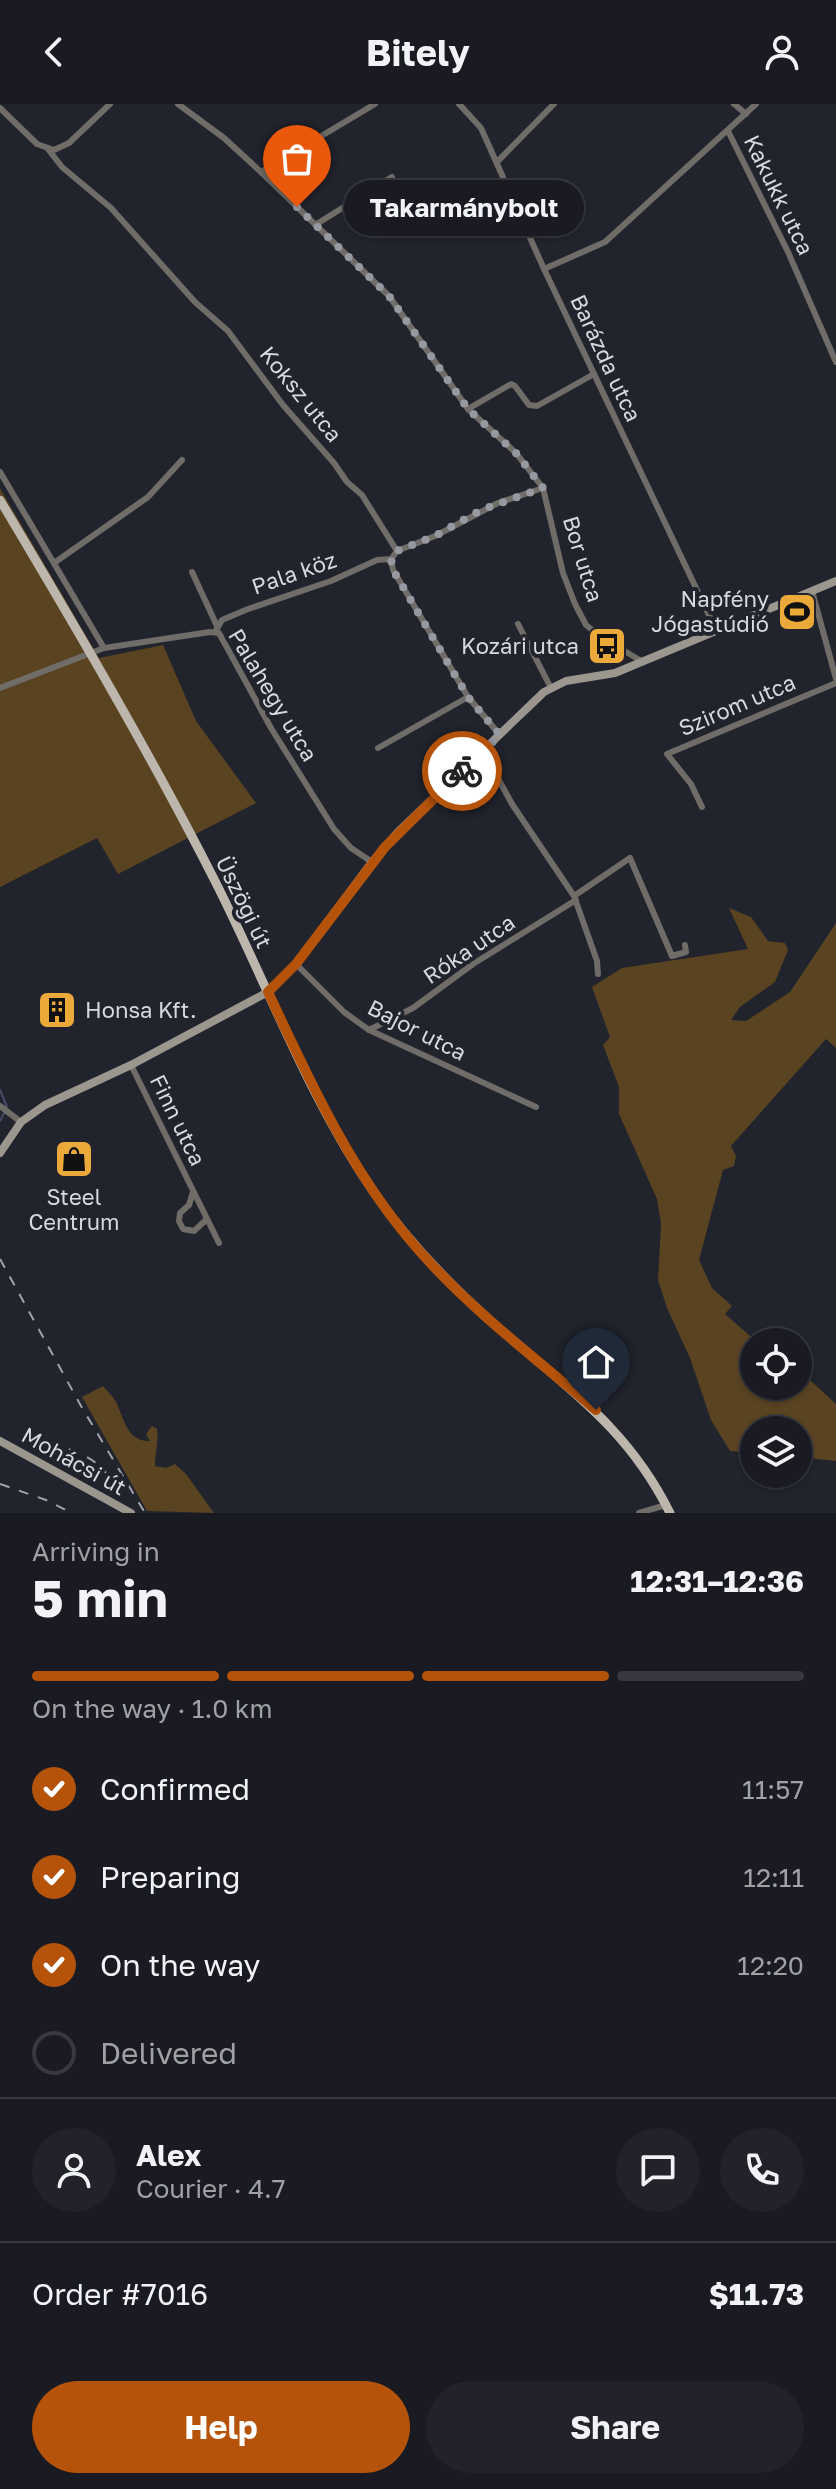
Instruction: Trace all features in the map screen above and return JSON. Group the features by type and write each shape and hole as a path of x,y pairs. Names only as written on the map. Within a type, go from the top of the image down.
{"main road":[{"name":"Üszögi út","path":"0,500 91,653 214,880 328,1117 355,1164 422,1254 456,1289 612,1427 647,1471 668,1509"}],"street":[{"path":"48,149 62,148 69,143 110,104"},
{"name":"Bor utca","path":"178,104 224,138 389,296 468,409 516,453 543,488 563,573 580,616 593,632 643,662"},
{"path":"261,172 375,104"},
{"name":"Barázda utca","path":"459,104 481,128 544,269 717,632"},
{"path":"497,162 554,104"},
{"path":"734,104 746,114"},
{"path":"544,269 605,242 756,104"},
{"name":"Koksz utca","path":"0,108 111,208 195,302 228,331 283,405 347,482 362,495 397,551"},
{"name":"Kakukk utca","path":"728,131 760,193 836,362"},
{"path":"315,225 392,177"},
{"path":"468,409 511,384 532,407 594,374"},
{"path":"54,563 148,497 182,460"},
{"path":"0,472 104,648"},
{"path":"500,735 468,697 393,570 391,559 397,551 435,536 498,503 543,488"},
{"name":"Pala köz","path":"216,629 222,620 248,609 331,581 377,560 391,559"},
{"path":"192,572 216,629"},
{"path":"0,1153 21,1122 45,1105 131,1065 268,992 296,964 397,833 551,688 566,681 615,673 836,581"},
{"path":"812,591 836,681"},
{"path":"518,624 551,688"},
{"name":"Palahegy utca","path":"0,688 104,648 216,629 271,728 334,829 351,848 372,862"},
{"name":"Szirom utca","path":"702,807 691,784 667,754 836,681"},
{"path":"378,748 468,697"},
{"path":"483,751 512,804 575,898 597,961 598,974"},
{"name":"Róka utca","path":"369,1030 413,1008 630,858 672,956 686,952 685,945"},
{"name":"Bajor utca","path":"296,964 344,1012 369,1030 536,1107"},
{"name":"Finn utca","path":"131,1065 219,1243"},
{"path":"3,1109 21,1122"},
{"name":"Finn utca","path":"193,1191 189,1205 180,1213 179,1221 183,1229 194,1231 207,1219"},
{"name":"Mohácsi út","path":"0,1441 131,1513"},
{"path":"639,1513 668,1509"}],"shaded area":[{"path":"0,488 99,658 163,645 196,721 256,803 118,874 97,838 0,887"},
{"path":"729,908 751,917 768,941 785,943 788,950 775,982 740,1007 731,1020 746,1021 790,992 836,923 836,1048 826,1039 731,1146 736,1156 734,1166 723,1170 699,1260 712,1288 732,1306 725,1314 741,1328 740,1400 812,1400 812,1382 836,1404 836,1461 812,1458 812,1416 740,1416 740,1452 730,1451 711,1420 658,1280 661,1224 657,1199 619,1114 619,1087 603,1045 610,1037 592,987 622,968 748,949"},
{"path":"103,1386 115,1400 127,1428 136,1438 150,1441 146,1434 152,1426 157,1429 155,1466 166,1468 175,1464 214,1513 147,1511 82,1397"}],"waterway":[{"path":"0,1090 7,1107"},
{"path":"0,1121 4,1113"}],"railway":[{"path":"0,1259 81,1406 145,1513"},
{"path":"50,1442 90,1459 119,1491"},
{"path":"0,1484 72,1513"}],"way so far":[{"path":"297,207 389,296 468,409 516,453 543,488 481,510 435,536 397,551 391,559 393,570 468,697 500,735 462,771"}],"place":[{"name":"Takarmánybolt","path":"297,207"},
{"name":"Napfény Jógastúdió","path":"797,612"},
{"name":"Kozári utca","path":"607,646"},
{"name":"Honsa Kft.","path":"57,1010"},
{"name":"Steel Centrum","path":"74,1159"}],"route":[{"path":"462,771 397,833 296,964 268,992 328,1117 387,1210 422,1254 456,1289 596,1410"}]}
